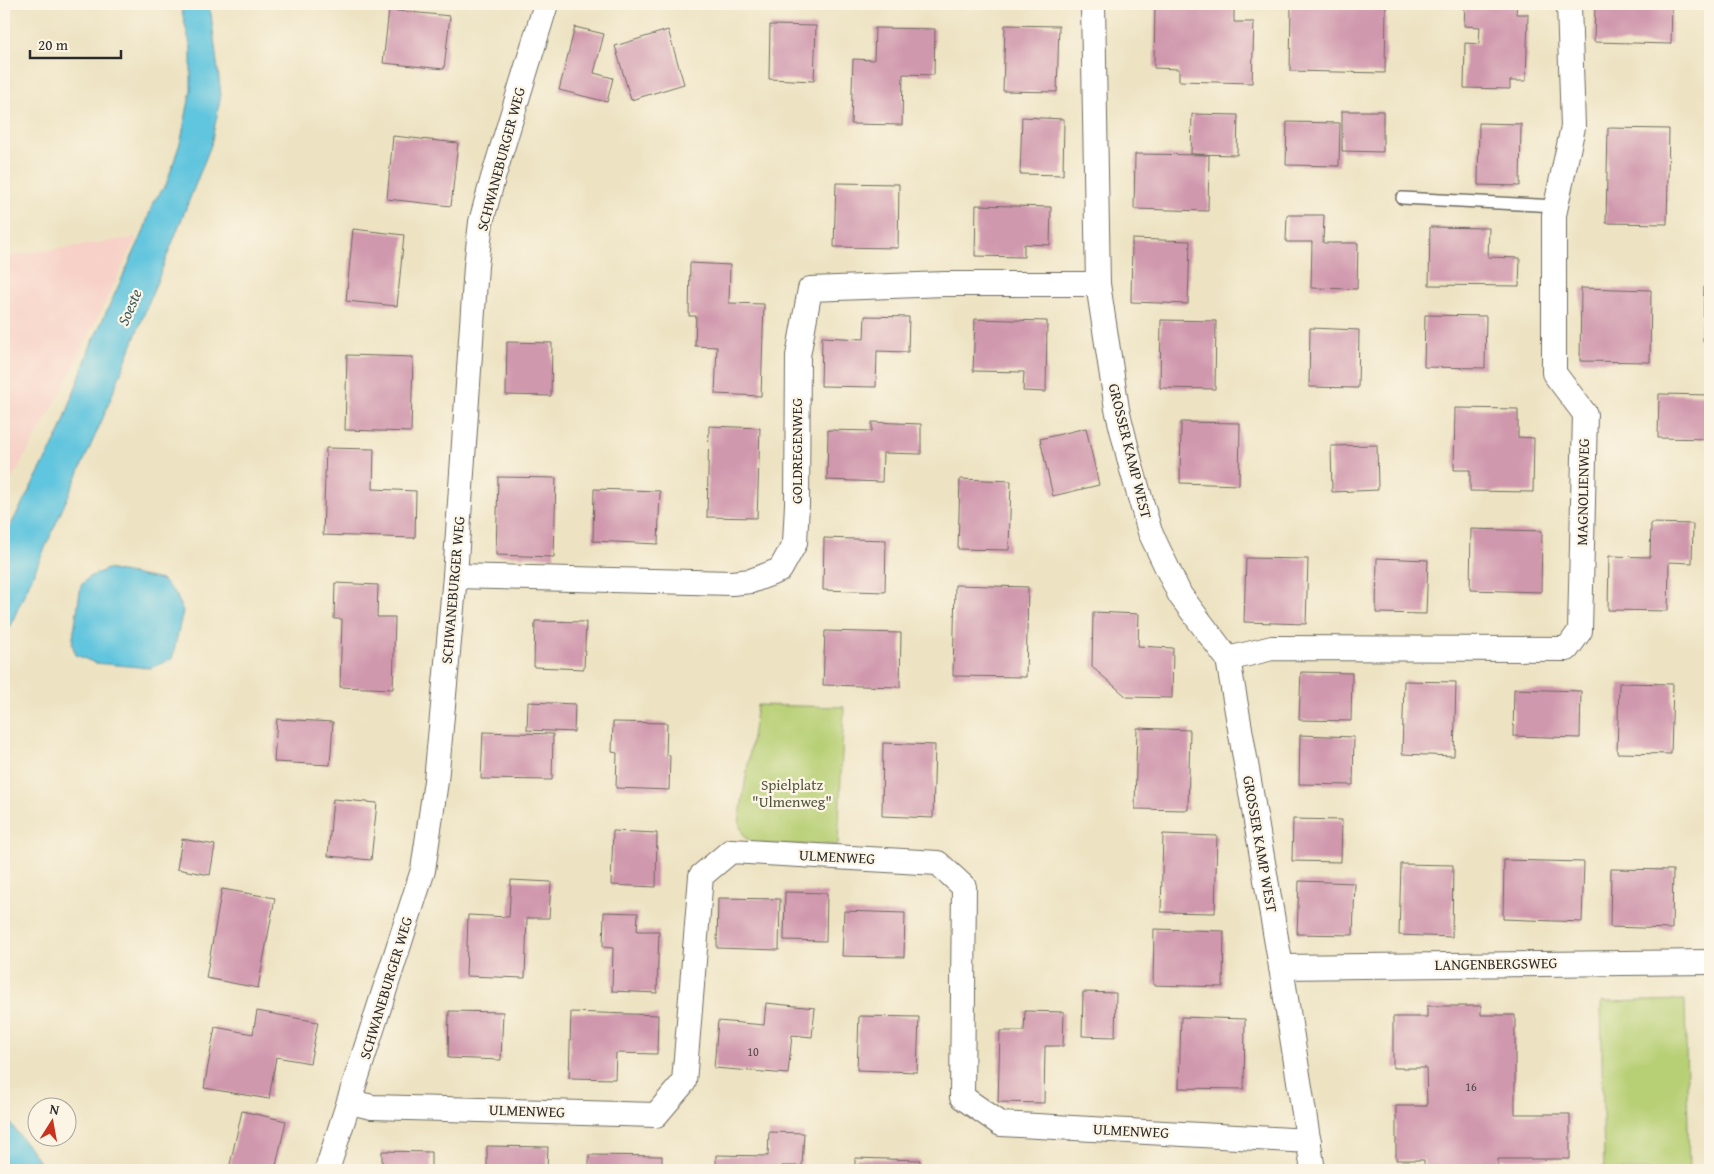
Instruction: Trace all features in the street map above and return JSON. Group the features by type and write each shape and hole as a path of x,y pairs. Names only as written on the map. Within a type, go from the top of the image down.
{"street":[{"name":"SCHWANEBURGER WEG","path":"327,1170 423,870 436,781 455,576 476,266 482,222 492,178 546,4"},
{"name":"GROSSER KAMP WEST","path":"1093,4 1098,284 1117,409 1150,532 1180,595 1228,659 1281,967 1313,1170"},
{"name":"MAGNOLIENWEG","path":"1228,659 1272,648 1567,649 1580,631 1585,414 1554,373 1554,215 1572,127 1569,4"},
{"name":"GOLDREGENWEG","path":"455,576 732,583 751,581 780,570 795,543 798,356 810,289 945,284 1098,284"},
{"name":"ULMENWEG","path":"350,1102 372,1107 656,1115 684,1082 701,876 731,851 938,863 964,887 962,1097 1001,1124 1309,1141"},
{"name":"LANGENBERGSWEG","path":"1281,967 1710,962"}],"lane":[{"path":"1402,198 1556,206"}],"shaded area":[{"path":"137,237 59,396 4,493 4,257"}],"green space":[{"name":"Spielplatz \"Ulmenweg\"","path":"757,705 844,707 838,845 757,844 744,837 739,823"},
{"path":"1685,1000 1689,1170 1604,1170 1601,1002"}],"water":[{"name":"Soeste","path":"180,4 208,4 211,14 221,95 211,145 103,418 4,640 4,538 60,432 90,347 143,233 153,202 166,185 181,140 191,90 191,48"},
{"path":"107,569 162,580 176,594 183,611 172,659 150,668 95,663 76,655 72,644 81,585 89,577"},
{"path":"4,1115 46,1170 4,1170"}],"building":[{"path":"1155,4 1234,4 1234,22 1254,22 1252,83 1179,81 1179,69 1154,68"},
{"path":"1291,4 1386,4 1385,73 1290,71"},
{"path":"1465,4 1517,4 1516,14 1528,14 1526,81 1510,81 1510,89 1464,88 1465,43 1479,44 1480,27 1464,26"},
{"path":"1595,4 1672,4 1671,44 1594,42"},
{"path":"1708,4 1710,4 1710,44 1707,44"},
{"path":"389,10 450,16 444,69 383,63"},
{"path":"770,25 816,26 814,81 769,79"},
{"path":"1005,25 1059,26 1057,92 1003,91"},
{"path":"575,27 604,34 594,73 613,78 607,102 559,90"},
{"path":"875,28 935,29 934,75 903,74 902,125 851,124 853,59 874,60"},
{"path":"668,30 684,84 631,100 615,46"},
{"path":"1342,111 1383,111 1383,152 1342,151"},
{"path":"1192,114 1238,115 1237,155 1191,154"},
{"path":"1022,117 1064,119 1063,175 1020,174"},
{"path":"1287,122 1340,123 1339,166 1286,165"},
{"path":"1479,123 1521,124 1520,186 1478,185"},
{"path":"1608,128 1669,129 1667,224 1606,223"},
{"path":"393,136 458,143 451,206 387,199"},
{"path":"1135,154 1209,155 1208,211 1134,209"},
{"path":"836,183 899,184 898,248 834,247"},
{"path":"976,205 1051,207 1050,245 1024,244 1024,257 975,256"},
{"path":"1287,215 1324,215 1323,243 1358,243 1357,289 1311,288 1312,242 1286,242"},
{"path":"1430,227 1489,228 1488,257 1520,258 1519,286 1429,285"},
{"path":"353,229 404,235 397,306 346,301"},
{"path":"1132,239 1190,241 1188,304 1131,302"},
{"path":"690,263 730,265 729,303 764,304 761,396 715,394 717,347 695,346 696,316 689,316"},
{"path":"1704,287 1710,287 1710,342 1703,342"},
{"path":"1581,288 1651,290 1650,362 1580,361"},
{"path":"1425,315 1486,316 1485,368 1424,367"},
{"path":"865,316 909,317 908,352 877,351 876,387 821,386 822,337 864,339"},
{"path":"975,319 1047,321 1046,392 1023,391 1024,372 973,371"},
{"path":"1161,320 1216,321 1215,389 1160,388"},
{"path":"1310,328 1359,330 1358,388 1309,387"},
{"path":"507,342 552,343 551,396 506,395"},
{"path":"347,355 413,357 411,432 345,430"},
{"path":"1659,394 1710,395 1710,439 1658,438"},
{"path":"1455,408 1518,409 1518,437 1534,438 1533,492 1470,491 1470,470 1454,470"},
{"path":"872,422 921,424 921,454 883,453 882,482 827,480 828,430 872,431"},
{"path":"1181,422 1240,423 1239,485 1180,483"},
{"path":"709,426 760,428 757,518 707,517"},
{"path":"1086,428 1099,485 1053,496 1040,439"},
{"path":"1377,445 1378,490 1332,492 1331,446"},
{"path":"326,448 374,449 373,489 416,491 415,538 323,535"},
{"path":"498,477 556,478 554,557 496,555"},
{"path":"960,479 1011,481 1009,550 958,549"},
{"path":"594,489 660,491 658,544 593,541"},
{"path":"1651,523 1693,524 1692,563 1669,562 1668,611 1608,610 1609,556 1650,557"},
{"path":"1471,529 1542,531 1541,592 1470,590"},
{"path":"824,538 886,540 885,592 823,590"},
{"path":"1246,558 1308,559 1306,624 1244,622"},
{"path":"1377,558 1428,560 1426,614 1376,613"},
{"path":"335,583 378,585 377,617 395,617 393,689 340,687 342,619 334,619"},
{"path":"955,585 1028,587 1026,677 953,676"},
{"path":"1093,612 1139,614 1138,646 1173,648 1172,698 1127,697 1092,667"},
{"path":"535,621 586,622 584,669 534,667"},
{"path":"825,631 901,633 900,687 823,685"},
{"path":"1301,672 1352,673 1351,721 1299,720"},
{"path":"1404,681 1456,682 1454,756 1402,754"},
{"path":"1619,683 1673,684 1671,754 1617,753"},
{"path":"1514,689 1581,691 1580,738 1513,736"},
{"path":"528,702 575,704 574,732 527,730"},
{"path":"277,719 333,722 330,765 274,762"},
{"path":"613,722 667,723 666,755 670,755 669,790 616,788 617,753 612,752"},
{"path":"1137,728 1190,730 1188,810 1135,809"},
{"path":"483,732 553,734 552,780 481,779"},
{"path":"1300,735 1354,737 1353,785 1299,784"},
{"path":"883,743 935,745 933,818 882,816"},
{"path":"333,799 377,803 371,860 328,856"},
{"path":"1293,819 1342,820 1341,862 1292,861"},
{"path":"613,831 657,833 656,887 611,885"},
{"path":"1163,834 1217,836 1215,913 1161,912"},
{"path":"182,839 215,845 210,875 177,869"},
{"path":"1504,860 1584,862 1582,922 1503,919"},
{"path":"1401,864 1453,865 1452,937 1399,935"},
{"path":"1611,869 1673,870 1672,929 1610,927"},
{"path":"511,880 551,882 549,918 527,918 525,978 466,976 468,915 509,917"},
{"path":"1299,881 1355,883 1353,935 1297,934"},
{"path":"222,889 275,898 258,988 206,978"},
{"path":"785,892 827,893 826,941 784,940"},
{"path":"718,898 780,899 779,950 717,948"},
{"path":"844,911 905,913 904,957 842,956"},
{"path":"604,912 638,913 637,931 659,931 657,993 612,991 613,948 603,947"},
{"path":"1154,929 1224,931 1223,987 1153,985"},
{"path":"1083,992 1116,993 1115,1037 1082,1036"},
{"path":"766,1003 815,1008 812,1037 792,1035 788,1074 714,1068 718,1021 764,1025"},
{"path":"1427,1006 1481,1006 1481,1015 1515,1015 1515,1114 1570,1114 1570,1159 1498,1159 1498,1170 1424,1170 1424,1160 1396,1160 1396,1106 1427,1106 1426,1068 1393,1068 1393,1017 1427,1017"},
{"path":"257,1011 318,1022 310,1063 276,1057 269,1099 204,1088 215,1027 253,1034"},
{"path":"449,1011 503,1012 501,1060 448,1058"},
{"path":"1025,1011 1064,1012 1063,1046 1045,1046 1044,1103 998,1102 1000,1031 1024,1031"},
{"path":"571,1012 658,1015 657,1054 616,1053 615,1079 569,1078"},
{"path":"859,1016 919,1017 917,1072 857,1070"},
{"path":"1181,1017 1245,1019 1244,1089 1179,1088"},
{"path":"242,1111 286,1121 275,1170 229,1169"},
{"path":"769,1132 804,1133 802,1166 782,1166 782,1170 716,1170 716,1155 768,1156"},
{"path":"487,1146 548,1147 547,1170 487,1170"},
{"path":"382,1151 431,1152 431,1170 382,1170"},
{"path":"589,1155 662,1156 662,1170 589,1170"},
{"path":"855,1158 920,1160 919,1170 855,1170"}]}
